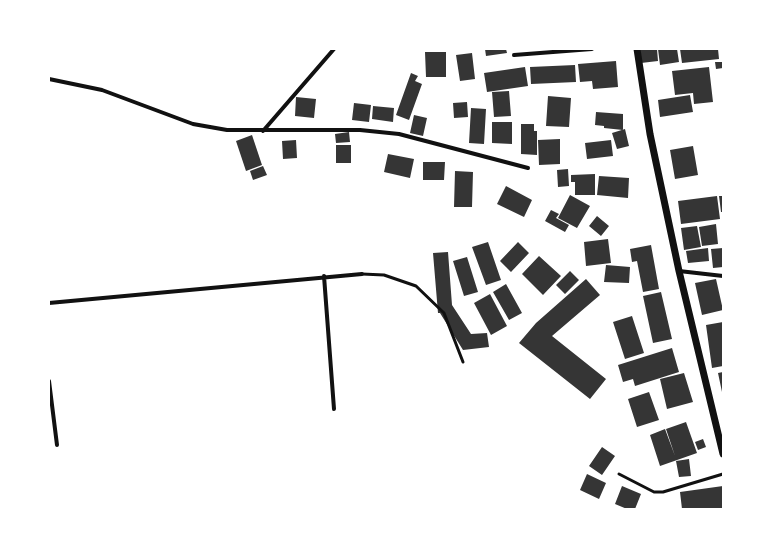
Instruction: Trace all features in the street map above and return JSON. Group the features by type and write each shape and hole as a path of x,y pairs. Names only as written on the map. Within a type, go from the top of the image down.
{"street":[{"path":"263,131 334,49"},
{"path":"514,55 592,49"},
{"path":"637,49 650,134 679,271 723,454"},
{"path":"49,79 102,90 192,124 227,130 360,130 399,134 528,168"},
{"path":"679,271 723,276"},
{"path":"49,303 324,276 362,274"},
{"path":"324,276 334,409"},
{"path":"49,381 57,445"}],"lane":[{"path":"362,274 384,275 416,286 444,313 463,362"},
{"path":"619,474 654,492 663,492 723,474"}],"building":[{"path":"485,49 506,49 507,53 486,56"},
{"path":"640,49 657,49 658,61 641,63"},
{"path":"658,49 677,49 679,62 660,65"},
{"path":"680,49 718,49 719,59 682,63"},
{"path":"425,52 446,52 446,77 426,77"},
{"path":"472,53 475,79 460,81 456,55"},
{"path":"616,61 618,87 593,89 592,81 580,82 578,64"},
{"path":"715,62 723,62 723,68 716,69"},
{"path":"575,65 576,82 531,84 530,67"},
{"path":"525,67 528,86 487,92 484,73"},
{"path":"709,67 713,102 694,104 693,93 675,95 672,71"},
{"path":"411,73 418,76 415,81 422,84 409,120 396,115"},
{"path":"509,91 511,116 494,117 492,92"},
{"path":"690,95 693,112 660,117 658,100"},
{"path":"548,96 571,98 569,127 546,126"},
{"path":"296,97 316,99 314,118 295,116"},
{"path":"467,102 468,117 454,118 453,103"},
{"path":"354,103 371,105 369,122 352,120"},
{"path":"373,106 394,108 393,122 372,119"},
{"path":"471,108 486,109 484,144 469,143"},
{"path":"596,112 623,114 623,130 604,128 604,126 595,125"},
{"path":"414,115 427,118 423,136 410,133"},
{"path":"492,122 512,122 512,144 492,143"},
{"path":"521,124 534,124 534,131 537,131 537,155 521,154"},
{"path":"625,129 629,146 617,149 612,133"},
{"path":"349,132 350,142 336,143 335,134"},
{"path":"252,135 262,165 246,171 236,141"},
{"path":"560,139 560,164 539,165 538,140"},
{"path":"296,140 297,158 283,159 282,141"},
{"path":"611,140 613,156 587,159 585,143"},
{"path":"336,145 351,145 351,163 336,163"},
{"path":"693,146 698,175 675,179 670,150"},
{"path":"388,154 414,159 410,178 384,172"},
{"path":"423,162 445,162 444,180 423,180"},
{"path":"263,166 267,175 253,180 250,171"},
{"path":"568,169 569,186 558,187 557,170"},
{"path":"455,171 473,172 472,207 454,207"},
{"path":"595,174 595,195 575,195 575,182 571,182 571,175"},
{"path":"599,176 629,178 628,198 597,195"},
{"path":"506,186 532,200 524,217 497,204"},
{"path":"570,195 590,206 577,228 558,218"},
{"path":"717,196 720,219 681,224 678,201"},
{"path":"719,196 723,196 723,212 721,212"},
{"path":"551,210 559,214 556,218 569,225 565,232 545,221"},
{"path":"597,216 609,226 601,236 589,226"},
{"path":"716,224 718,244 702,246 699,227"},
{"path":"697,226 701,247 684,250 681,228"},
{"path":"608,239 611,263 586,266 584,242"},
{"path":"488,242 501,280 486,285 472,247"},
{"path":"518,242 529,253 511,272 500,261"},
{"path":"651,245 659,289 643,292 637,261 632,262 630,249"},
{"path":"708,248 709,261 688,263 686,251"},
{"path":"723,248 723,267 713,268 711,249"},
{"path":"448,252 452,305 471,334 487,333 489,347 463,350 440,313 438,313 433,253"},
{"path":"539,256 561,276 543,295 522,274"},
{"path":"467,257 478,292 464,296 453,261"},
{"path":"606,265 630,267 629,283 604,282"},
{"path":"570,271 579,280 565,294 556,285"},
{"path":"586,279 600,295 552,336 606,379 590,399 519,343 536,323"},
{"path":"716,279 723,310 702,315 695,283"},
{"path":"506,284 522,313 509,320 493,292"},
{"path":"661,292 672,339 653,343 643,296"},
{"path":"490,294 507,326 491,335 474,303"},
{"path":"632,316 644,353 625,359 613,322"},
{"path":"723,322 723,366 712,368 706,325"},
{"path":"672,348 679,372 635,386 633,379 623,382 618,365"},
{"path":"723,372 723,392 722,392 718,373"},
{"path":"684,373 693,402 667,409 660,379"},
{"path":"649,392 659,420 637,427 628,399"},
{"path":"686,422 697,453 660,466 650,435 665,429 675,456 666,429"},
{"path":"703,439 706,447 698,450 695,442"},
{"path":"602,447 615,456 602,475 589,466"},
{"path":"689,459 691,476 679,477 676,461"},
{"path":"587,474 606,483 599,499 580,490"},
{"path":"622,486 641,494 635,509 627,509 615,504"},
{"path":"723,486 723,509 682,509 680,492"}]}
